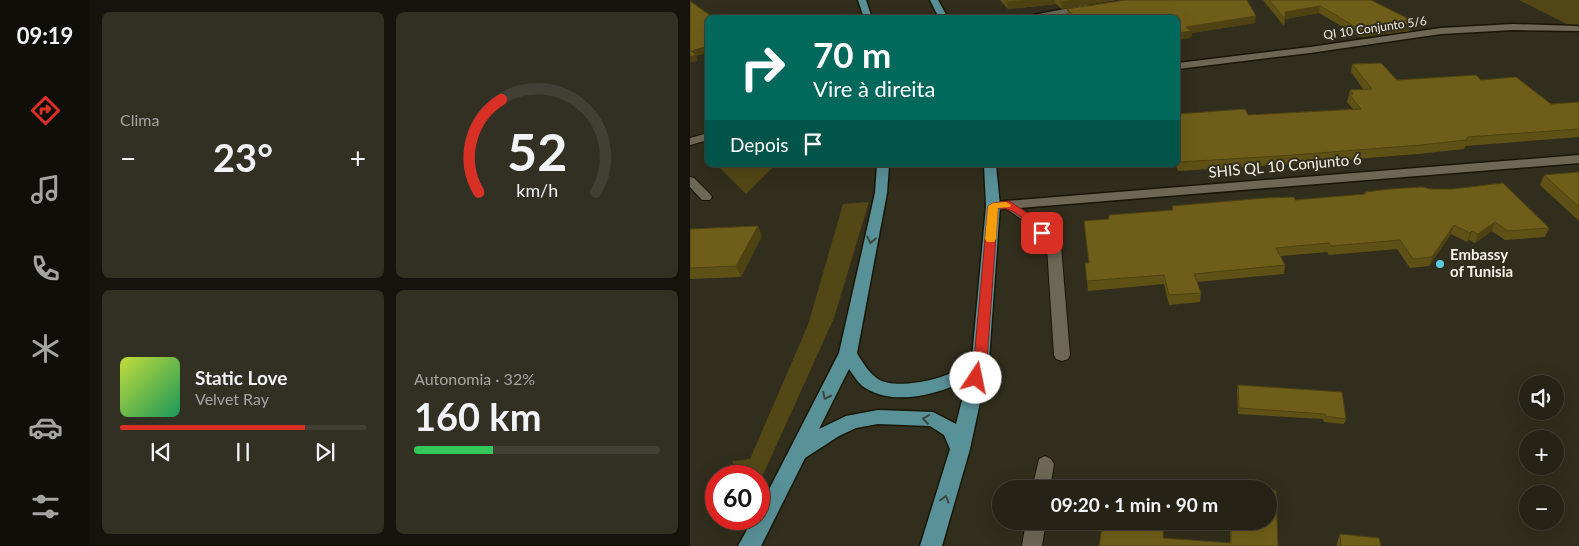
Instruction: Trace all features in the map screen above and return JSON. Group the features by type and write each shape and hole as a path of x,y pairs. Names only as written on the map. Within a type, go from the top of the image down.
{"main road":[{"path":"862,0 867,15"},
{"path":"934,0 942,15"},
{"path":"749,546 773,503 848,353 881,193 883,167"},
{"path":"932,546 960,449 980,360 1001,205 991,167"},
{"path":"848,353 860,372 873,385 889,389 917,390 942,384 963,375 980,360"},
{"path":"797,454 832,431 853,421 878,417 933,419 951,430 960,449"}],"street":[{"path":"1042,15 1097,7"},
{"name":"QI 10 Conjunto 5/6","path":"1180,66 1441,31 1512,26 1577,29"},
{"name":"SHIS QL 10 Conjunto 6","path":"1001,205 1579,159"}],"lane":[{"path":"690,142 705,137"},
{"path":"690,180 706,197"},
{"path":"1001,205 1031,220 1054,246 1062,355"},
{"path":"1042,480 1045,464"},
{"path":"1032,546 1035,530"}],"shaded area":[{"path":"1519,0 1579,0 1579,30"},
{"path":"719,167 773,167 746,194"},
{"path":"869,202 834,318 767,465 734,465 732,461 750,459 808,325 843,204"}],"building":[{"path":"1005,0 1029,0 1007,2"},
{"path":"1126,0 1247,0 1256,16 1186,27 1192,31 1180,33 1180,15 1072,15 1067,9"},
{"path":"1269,0 1371,0 1409,19 1405,20 1411,24 1361,30 1320,6 1285,12 1285,19"},
{"path":"690,1 710,15 705,15 705,47 691,51 696,55 690,57"},
{"path":"1381,63 1397,80 1476,75 1481,80 1516,77 1551,104 1579,102 1579,129 1467,137 1467,140 1421,145 1180,162 1180,114 1245,109 1248,115 1361,109 1349,94 1353,94 1350,90 1372,89 1352,64"},
{"path":"1579,172 1579,207 1544,175"},
{"path":"1503,183 1549,228 1508,231 1495,222 1478,234 1472,231 1470,233 1454,225 1432,257 1413,259 1400,240 1331,246 1329,243 1276,248 1285,265 1194,274 1201,293 1169,295 1164,275 1087,281 1085,263 1089,263 1084,221 1109,219 1109,215 1173,210 1172,206 1265,198 1294,197 1295,200 1366,194 1365,192 1390,189 1422,187 1453,189"},
{"path":"758,226 736,266 690,268 690,229"},
{"path":"1238,385 1342,392 1346,419 1325,416 1325,414 1239,408"},
{"path":"1277,518 1278,546 1099,546 1102,530 1163,530 1163,538 1231,543 1231,530 1277,530"},
{"path":"1340,534 1379,538 1381,546 1341,546"}],"slow traffic":[{"path":"990,239 993,206 1006,205"}],"place":[{"name":"Embassy of Tunisia","path":"1440,264"}],"route":[{"path":"976,378 980,360 993,206 1009,204 1031,220 1042,233"}]}
